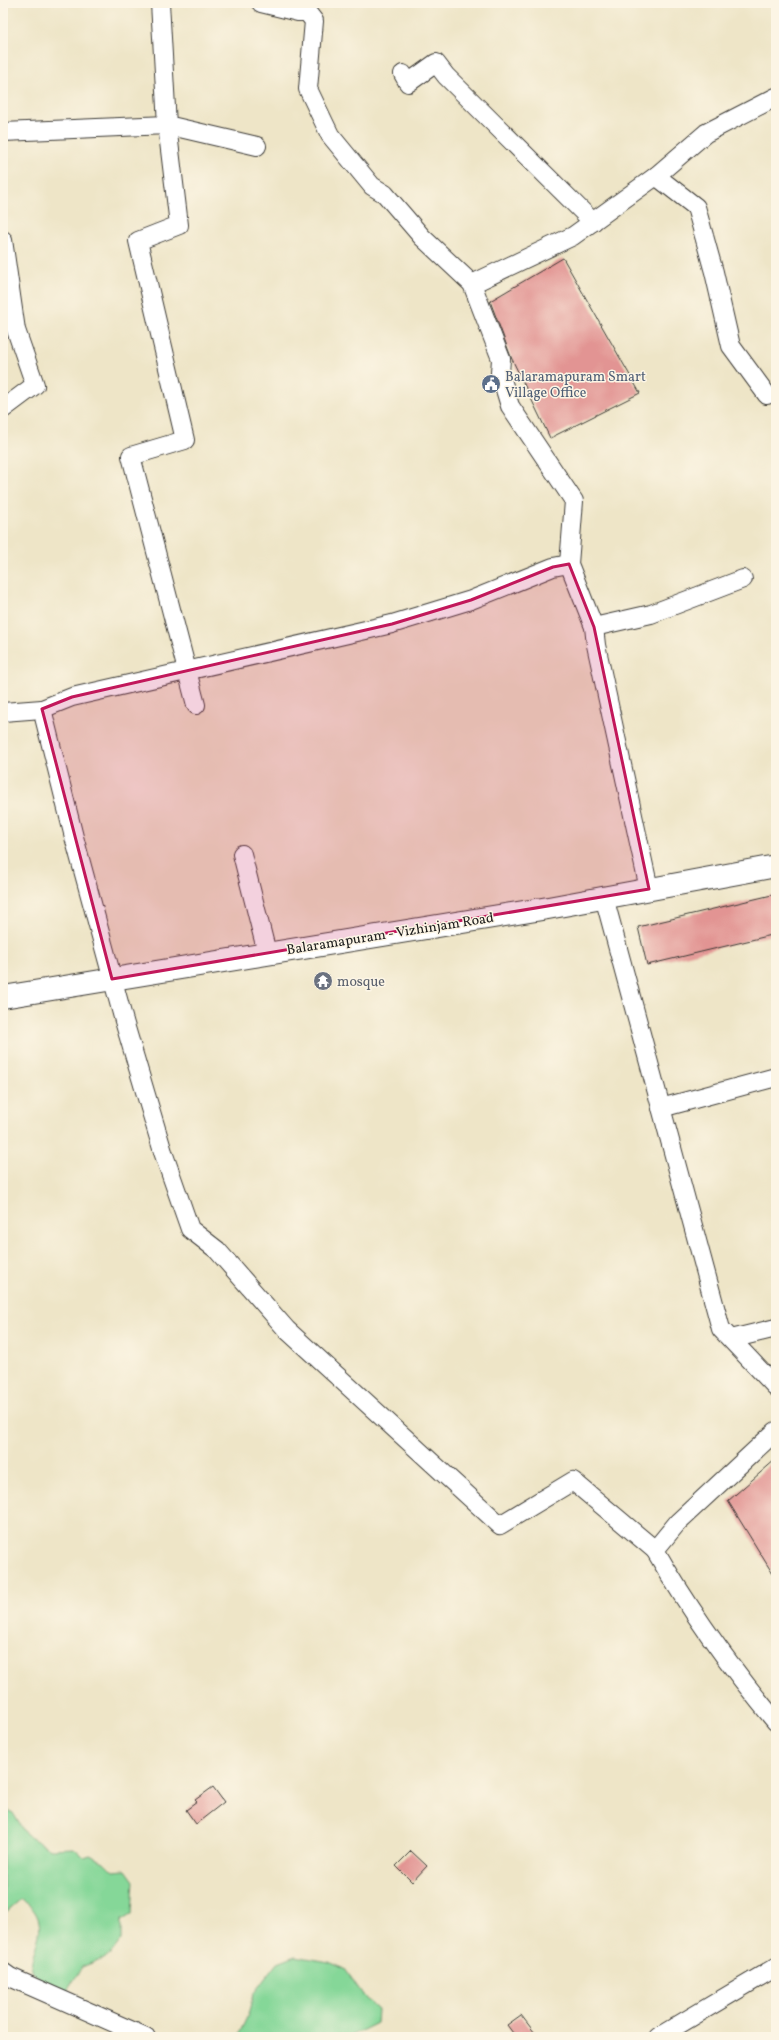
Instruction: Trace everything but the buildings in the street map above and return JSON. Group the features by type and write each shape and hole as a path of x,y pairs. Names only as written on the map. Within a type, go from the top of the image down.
{"main road":[{"name":"Balaramapuram - Vizhinjam Road","path":"3,997 604,897 776,866"}],"street":[{"path":"160,3 167,125 179,225 138,241 185,440 131,456 196,706"},
{"path":"261,3 298,12 307,12 314,20 308,89 330,135 372,186 385,194 422,237 472,284 501,359 500,373 510,406 574,501 569,564 594,627 596,645 649,889"},
{"path":"403,74 408,83 436,63 446,76 593,222"},
{"path":"472,284 573,236 656,176 706,133 776,97"},
{"path":"3,132 167,125 257,146"},
{"path":"656,176 696,207 714,272 731,346 766,395"},
{"path":"3,240 16,330 35,385 3,409"},
{"path":"3,712 42,709 72,696 392,624 470,600 553,567 569,564"},
{"path":"594,627 651,614 743,578"},
{"path":"42,709 112,979 163,1152 190,1229 218,1250 287,1330 500,1525 573,1481 655,1550 675,1585 710,1637 776,1722"},
{"path":"242,854 267,954"},
{"path":"604,897 721,1329 776,1387"},
{"path":"661,1108 776,1077"},
{"path":"731,1339 776,1328"},
{"path":"655,1550 678,1522 776,1431"},
{"path":"658,2037 776,1967"},
{"path":"3,1972 146,2037"}],"highlighted area":[{"path":"569,564 594,627 649,889 112,979 42,709 72,697 392,624 471,600 553,567"}],"green space":[{"path":"3,1808 13,1813 26,1835 51,1849 74,1848 84,1857 90,1855 104,1862 113,1871 126,1870 134,1881 132,1914 121,1921 121,1940 113,1951 104,1959 82,1967 67,1991 43,1981 36,1976 32,1969 32,1960 38,1941 39,1930 39,1920 33,1909 21,1899 6,1912 3,1898"},
{"path":"295,1956 329,1962 345,1969 366,1999 378,2010 377,2023 349,2037 242,2037 239,2034 249,2013 253,1994 277,1963"}],"place":[{"name":"Balaramapuram Smart Village Office","path":"491,384"},
{"name":"mosque","path":"323,981"}]}
